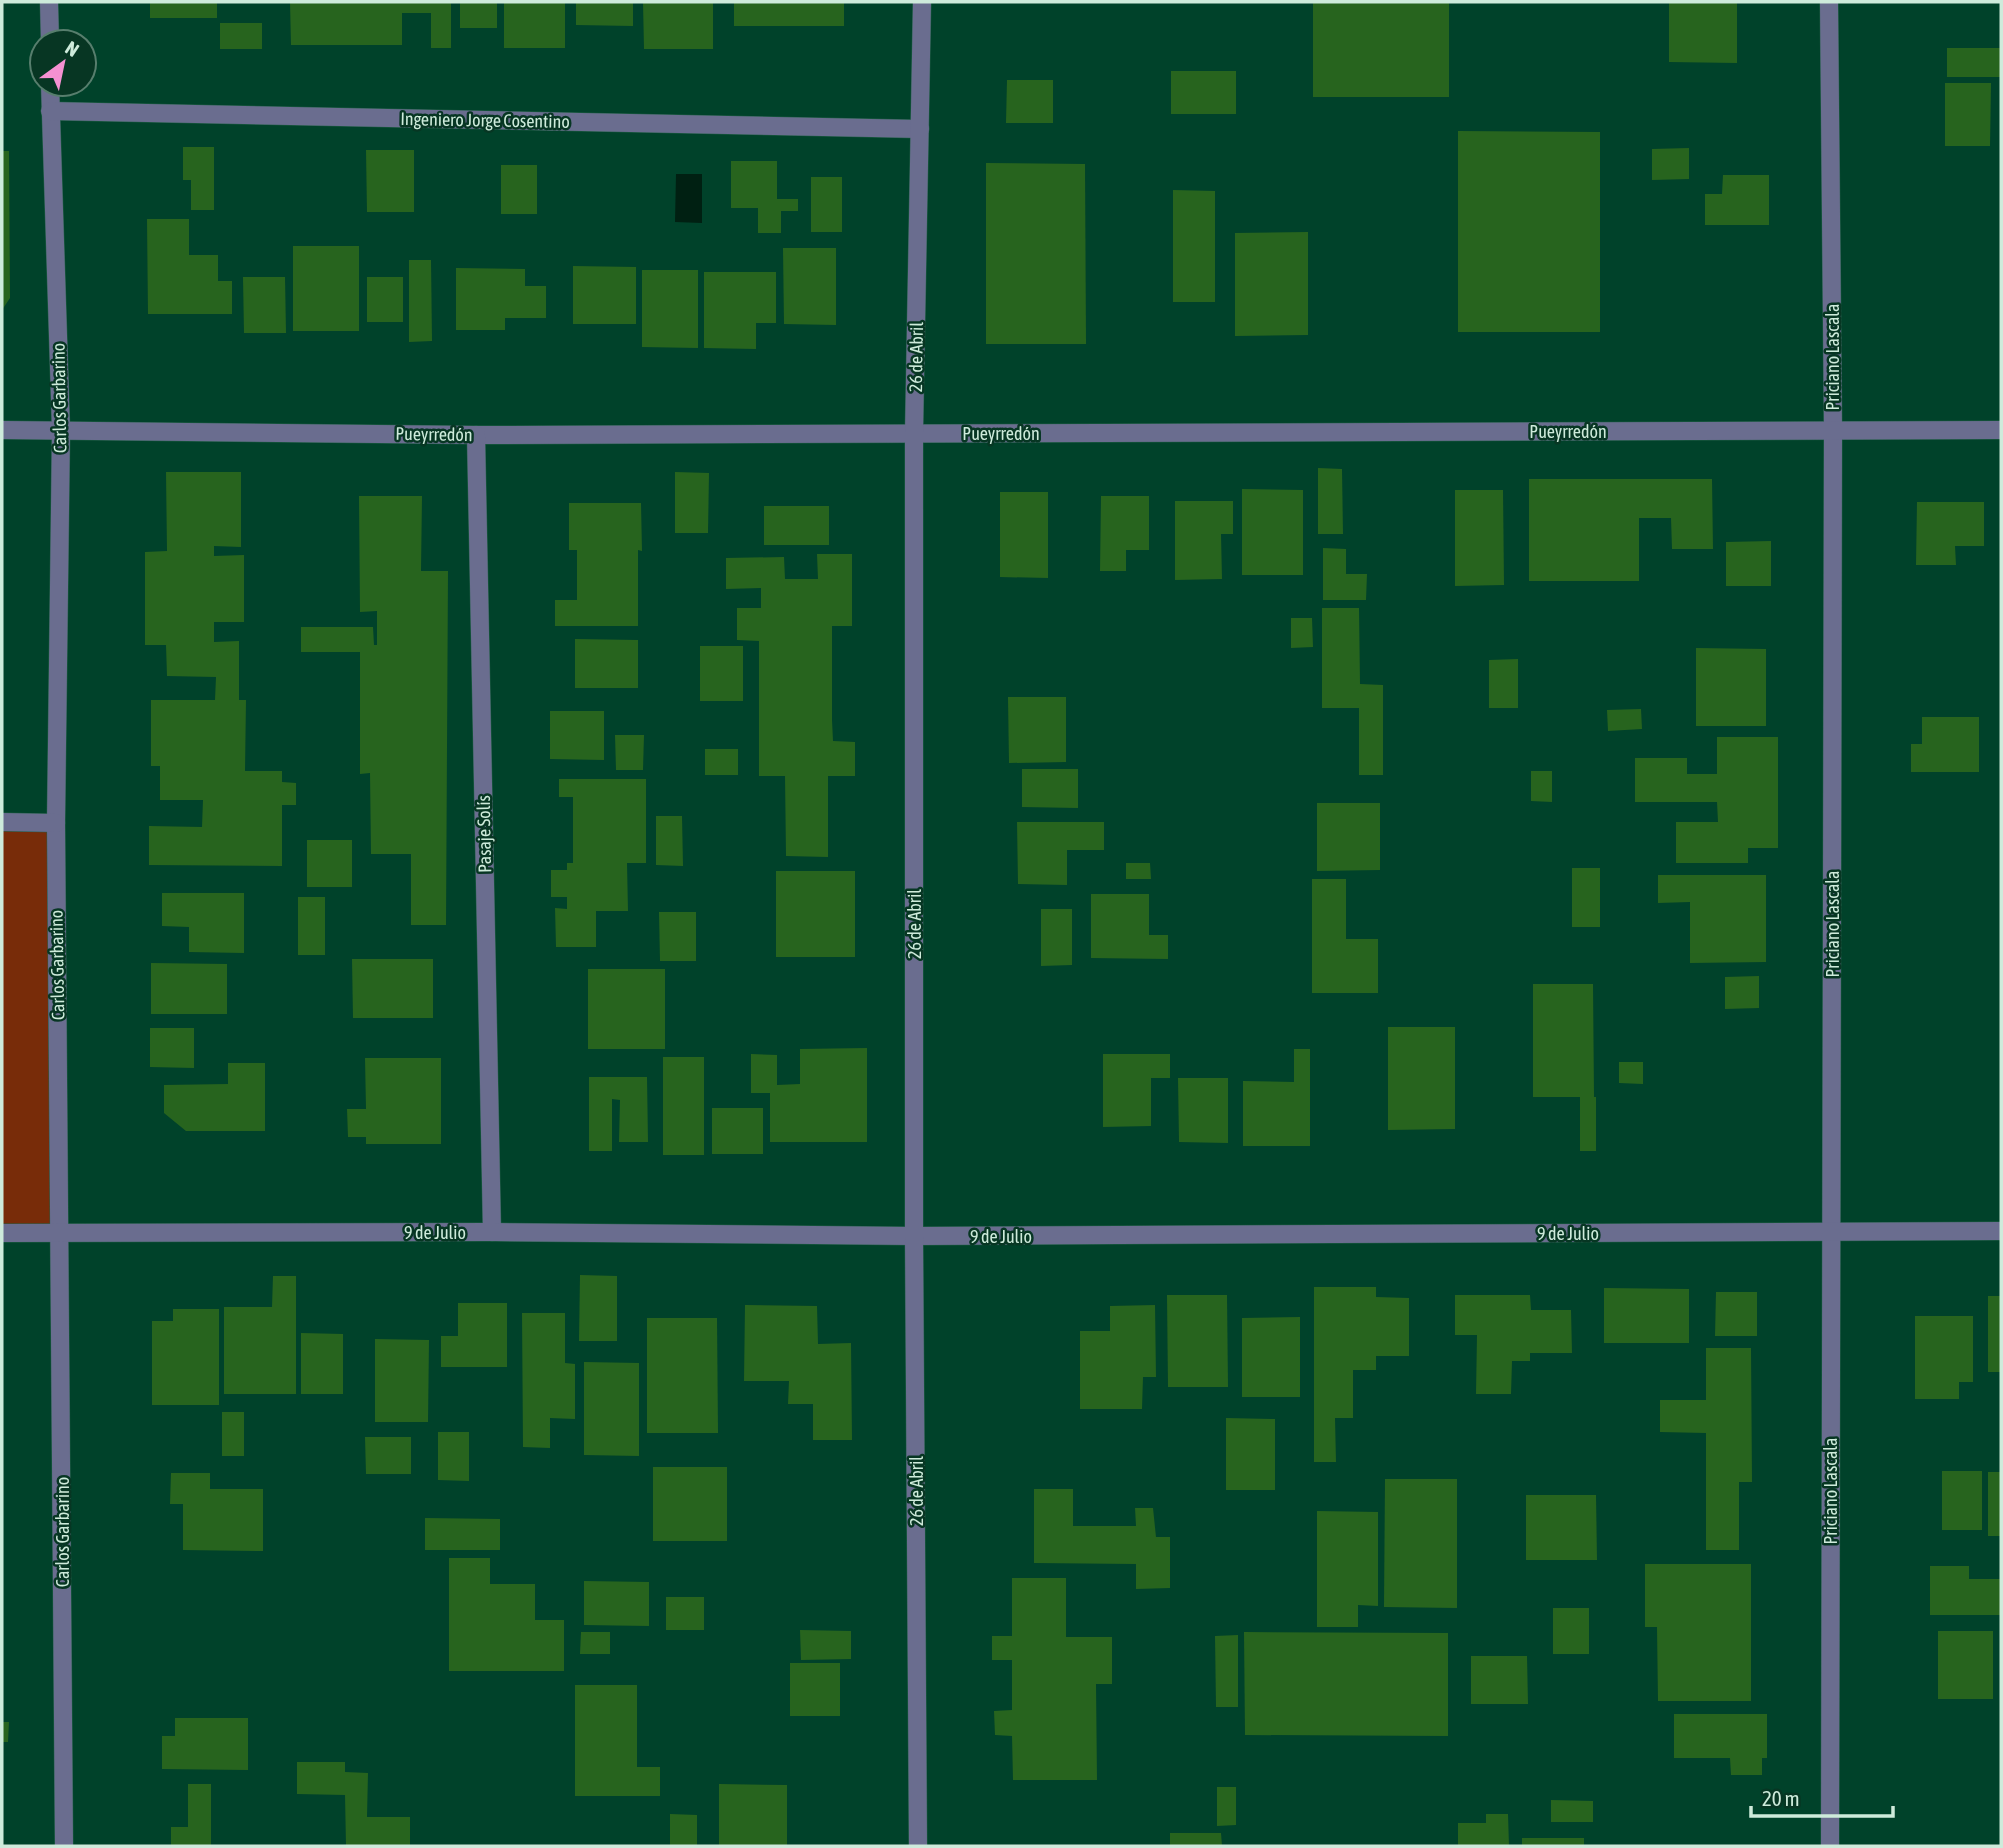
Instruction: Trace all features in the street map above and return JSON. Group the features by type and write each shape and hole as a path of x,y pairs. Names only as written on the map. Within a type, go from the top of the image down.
{"street":[{"path":"50,2 50,28"},
{"name":"26 de Abril","path":"918,1846 914,1236 914,433 922,2"},
{"name":"Priciano Lascala","path":"1829,2 1833,430 1830,1846"},
{"name":"Carlos Garbarino","path":"50,98 61,430 56,823 64,1846"},
{"name":"Ingeniero Jorge Cosentino","path":"50,111 920,129"},
{"name":"Pueyrredón","path":"2,430 476,435 2001,430"},
{"name":"Pasaje Solís","path":"476,435 492,1232"},
{"path":"2,822 56,823"},
{"name":"9 de Julio","path":"2,1233 492,1232 914,1236 2001,1231"}],"shaded area":[{"path":"676,174 702,174 702,223 675,222"},
{"path":"2,823 56,823 60,1233 2,1233"}],"building":[{"path":"150,2 217,2 217,18 150,18"},
{"path":"290,2 451,2 451,48 431,48 431,13 402,13 402,45 291,45"},
{"path":"460,2 497,2 497,28 460,28"},
{"path":"504,2 565,2 565,48 504,48"},
{"path":"576,2 633,2 633,26 576,25"},
{"path":"643,2 713,2 713,49 644,49"},
{"path":"734,2 844,2 844,26 734,26"},
{"path":"1313,2 1449,2 1449,97 1313,97"},
{"path":"1669,2 1737,2 1737,63 1669,62"},
{"path":"220,23 262,23 262,49 220,49"},
{"path":"1947,48 2001,48 2001,77 1947,77"},
{"path":"1171,71 1236,71 1236,114 1171,114"},
{"path":"1007,80 1053,80 1053,123 1006,123"},
{"path":"1945,83 1991,83 1990,146 1945,146"},
{"path":"1458,131 1600,132 1600,332 1458,332"},
{"path":"183,147 214,147 214,210 191,210 191,180 183,180"},
{"path":"1689,148 1689,179 1652,180 1652,149"},
{"path":"366,150 414,150 414,212 367,212"},
{"path":"2,151 9,151 10,298 2,310"},
{"path":"731,161 777,161 777,199 798,199 798,211 781,211 781,233 758,233 758,208 731,208"},
{"path":"986,163 1085,164 1086,344 986,344"},
{"path":"501,165 537,165 537,214 501,214"},
{"path":"1723,175 1769,175 1769,225 1705,225 1705,194 1722,194"},
{"path":"811,177 842,177 842,232 811,232"},
{"path":"1173,190 1215,191 1215,302 1173,302"},
{"path":"147,219 189,219 189,255 218,255 218,281 232,281 232,314 148,314"},
{"path":"1308,232 1308,335 1235,336 1235,233"},
{"path":"293,246 359,246 359,331 293,331"},
{"path":"783,248 836,248 836,325 784,324"},
{"path":"409,260 431,260 432,341 409,342"},
{"path":"573,266 636,267 636,324 573,324"},
{"path":"456,268 525,269 525,286 546,286 546,318 505,318 505,330 456,330"},
{"path":"642,270 698,270 698,348 642,347"},
{"path":"704,272 776,272 776,323 756,323 756,349 704,348"},
{"path":"243,277 285,277 286,333 244,333"},
{"path":"367,277 403,277 403,322 367,322"},
{"path":"1318,468 1342,469 1343,534 1318,534"},
{"path":"166,472 241,472 241,547 214,546 214,556 244,555 244,622 214,622 214,642 239,641 239,700 246,700 245,771 282,771 282,782 296,783 296,805 282,805 282,866 149,865 149,826 202,827 203,800 160,800 160,766 151,766 151,700 215,700 216,677 167,676 166,645 145,645 145,552 167,551"},
{"path":"675,472 709,473 708,533 675,533"},
{"path":"1529,479 1712,479 1713,549 1672,549 1671,518 1639,518 1639,581 1529,581"},
{"path":"1242,489 1303,490 1303,575 1242,575"},
{"path":"1455,490 1503,490 1504,585 1455,586"},
{"path":"1000,492 1048,492 1048,578 1000,577"},
{"path":"359,496 422,496 421,571 448,571 446,925 411,925 411,854 371,854 370,773 360,774 360,652 301,652 301,627 373,627 374,645 377,645 377,611 360,612"},
{"path":"1101,496 1149,496 1149,550 1126,550 1126,571 1100,571"},
{"path":"1175,501 1233,501 1233,534 1221,534 1222,579 1175,580"},
{"path":"1917,502 1984,502 1984,546 1955,546 1956,565 1916,565"},
{"path":"569,503 641,503 642,551 638,550 638,626 555,626 555,600 577,600 577,550 569,550"},
{"path":"764,506 829,506 829,545 764,545"},
{"path":"1771,541 1771,586 1726,586 1726,542"},
{"path":"1323,548 1346,549 1346,574 1367,574 1366,600 1323,600"},
{"path":"817,554 852,554 852,626 832,626 832,720 833,741 855,742 855,776 828,776 828,857 786,856 785,776 759,776 759,641 737,640 737,608 761,608 761,588 726,589 726,558 784,557 785,579 818,579"},
{"path":"1322,608 1359,608 1360,684 1383,685 1383,775 1359,775 1359,708 1322,708"},
{"path":"1291,618 1312,618 1313,647 1291,648"},
{"path":"575,639 638,640 638,688 575,688"},
{"path":"700,646 743,646 743,701 700,701"},
{"path":"1696,648 1766,649 1766,726 1696,726"},
{"path":"1518,659 1518,708 1489,708 1489,660"},
{"path":"1008,697 1066,697 1066,762 1009,763"},
{"path":"1641,709 1642,729 1608,731 1607,710"},
{"path":"550,711 604,711 604,760 550,759"},
{"path":"1922,717 1979,717 1979,772 1911,772 1911,744 1922,744"},
{"path":"615,735 644,735 643,770 616,770"},
{"path":"1717,737 1778,737 1778,848 1748,848 1748,863 1676,863 1676,822 1718,822 1717,802 1635,802 1635,758 1687,758 1687,774 1717,774"},
{"path":"705,749 738,749 738,775 705,775"},
{"path":"1022,769 1078,769 1078,808 1022,807"},
{"path":"1531,771 1552,771 1552,802 1531,801"},
{"path":"559,779 646,779 646,863 627,863 628,911 596,911 596,947 556,947 555,908 567,909 567,897 551,897 551,870 567,870 567,863 573,863 573,797 559,797"},
{"path":"1317,803 1380,803 1380,870 1317,871"},
{"path":"656,816 682,816 683,866 656,865"},
{"path":"1017,822 1104,822 1104,850 1067,850 1067,885 1018,884"},
{"path":"307,840 352,840 352,887 307,887"},
{"path":"1126,863 1150,863 1151,879 1126,879"},
{"path":"1572,868 1600,868 1600,927 1572,927"},
{"path":"776,871 855,871 855,957 776,957"},
{"path":"1658,875 1766,875 1766,962 1690,963 1690,902 1658,903"},
{"path":"1312,879 1346,879 1346,939 1378,939 1378,993 1312,993"},
{"path":"162,893 244,893 244,953 189,952 189,927 162,926"},
{"path":"1091,894 1149,894 1149,935 1168,935 1168,959 1091,958"},
{"path":"298,897 325,897 325,955 298,955"},
{"path":"1041,909 1072,909 1072,965 1041,966"},
{"path":"659,912 696,912 696,961 660,961"},
{"path":"352,959 433,959 433,1018 353,1018"},
{"path":"151,963 227,964 227,1014 151,1014"},
{"path":"588,969 665,969 665,1049 588,1049"},
{"path":"1759,976 1759,1008 1725,1009 1725,977"},
{"path":"1533,984 1593,984 1596,1151 1580,1151 1580,1097 1533,1097"},
{"path":"1388,1027 1455,1027 1455,1129 1388,1130"},
{"path":"150,1028 194,1028 194,1068 150,1067"},
{"path":"867,1048 867,1142 770,1142 770,1093 751,1093 751,1054 777,1055 777,1085 800,1084 800,1049"},
{"path":"1294,1049 1310,1049 1310,1146 1243,1146 1243,1081 1294,1082"},
{"path":"1103,1054 1170,1054 1170,1078 1151,1078 1151,1126 1103,1127"},
{"path":"663,1057 704,1057 704,1155 663,1155"},
{"path":"365,1058 441,1058 441,1144 366,1144 366,1137 348,1137 347,1109 366,1109"},
{"path":"1619,1062 1643,1062 1643,1084 1619,1083"},
{"path":"228,1063 265,1063 265,1131 186,1131 164,1113 164,1085 228,1084"},
{"path":"589,1077 647,1077 648,1142 619,1142 620,1100 612,1099 612,1151 589,1151"},
{"path":"1178,1078 1228,1078 1228,1143 1179,1142"},
{"path":"712,1108 763,1108 763,1154 712,1154"},
{"path":"580,1275 617,1276 617,1341 579,1341"},
{"path":"273,1276 296,1276 296,1394 224,1394 224,1307 272,1307"},
{"path":"1314,1287 1376,1287 1376,1297 1409,1298 1409,1356 1376,1356 1376,1370 1353,1370 1353,1418 1335,1418 1336,1462 1314,1462"},
{"path":"1604,1288 1689,1289 1689,1343 1604,1343"},
{"path":"1716,1292 1757,1292 1757,1336 1715,1336"},
{"path":"1167,1295 1227,1295 1228,1387 1168,1387"},
{"path":"1455,1295 1530,1295 1531,1310 1571,1310 1572,1353 1530,1353 1530,1361 1512,1361 1511,1394 1476,1394 1477,1335 1455,1335"},
{"path":"1988,1296 2001,1296 2001,1372 1988,1372"},
{"path":"458,1303 507,1303 507,1367 441,1367 441,1336 458,1336"},
{"path":"745,1305 817,1306 818,1344 851,1343 852,1440 813,1440 813,1404 788,1404 789,1381 744,1381"},
{"path":"1155,1305 1156,1377 1143,1377 1142,1409 1080,1409 1080,1331 1110,1331 1110,1306"},
{"path":"173,1309 219,1309 219,1405 152,1405 152,1321 173,1321"},
{"path":"522,1313 565,1313 565,1363 575,1364 575,1419 550,1418 550,1448 523,1447"},
{"path":"1915,1316 1973,1316 1973,1382 1959,1382 1959,1399 1915,1399"},
{"path":"1300,1317 1300,1397 1242,1397 1242,1318"},
{"path":"647,1318 717,1318 718,1433 647,1433"},
{"path":"301,1333 343,1334 343,1394 301,1394"},
{"path":"375,1339 429,1340 428,1422 375,1422"},
{"path":"1706,1348 1751,1348 1752,1482 1739,1482 1739,1550 1706,1550 1706,1433 1660,1432 1660,1400 1706,1400"},
{"path":"584,1362 639,1363 639,1456 584,1455"},
{"path":"222,1412 244,1412 244,1456 222,1456"},
{"path":"1226,1418 1275,1419 1275,1490 1226,1490"},
{"path":"438,1432 469,1432 469,1481 438,1480"},
{"path":"365,1437 411,1437 411,1474 366,1474"},
{"path":"653,1467 727,1467 727,1541 653,1541"},
{"path":"1942,1471 1982,1471 1982,1530 1942,1530"},
{"path":"1988,1472 2001,1472 2001,1536 1988,1536"},
{"path":"171,1473 210,1473 210,1489 263,1489 263,1551 183,1550 183,1504 170,1504"},
{"path":"1385,1479 1457,1479 1457,1608 1384,1607"},
{"path":"1034,1489 1073,1489 1073,1526 1136,1526 1135,1508 1153,1508 1156,1537 1170,1537 1170,1588 1136,1589 1136,1564 1034,1563"},
{"path":"1526,1495 1596,1495 1597,1560 1526,1560"},
{"path":"1317,1511 1378,1512 1378,1606 1358,1605 1358,1627 1317,1627"},
{"path":"425,1518 500,1519 500,1550 425,1550"},
{"path":"449,1558 490,1558 490,1584 535,1584 535,1620 564,1620 564,1671 449,1671"},
{"path":"1645,1564 1751,1564 1751,1701 1658,1701 1657,1627 1645,1627"},
{"path":"1930,1566 1969,1566 1969,1579 2001,1579 2001,1615 1930,1615"},
{"path":"1012,1578 1066,1578 1066,1637 1112,1637 1112,1684 1096,1684 1097,1780 1013,1780 1012,1736 995,1735 994,1711 1012,1710 1012,1660 992,1660 992,1636 1012,1636"},
{"path":"584,1581 649,1582 649,1626 584,1625"},
{"path":"666,1597 704,1597 704,1630 666,1630"},
{"path":"1553,1608 1589,1608 1589,1654 1553,1654"},
{"path":"800,1630 851,1631 851,1659 801,1660"},
{"path":"1938,1631 1993,1631 1993,1699 1938,1699"},
{"path":"581,1632 610,1632 610,1654 580,1654"},
{"path":"1244,1632 1448,1633 1448,1736 1245,1735"},
{"path":"1238,1635 1238,1707 1216,1707 1215,1636"},
{"path":"1471,1656 1527,1656 1528,1704 1471,1704"},
{"path":"790,1663 840,1663 840,1716 790,1716"},
{"path":"575,1685 637,1685 637,1767 660,1767 660,1796 575,1796"},
{"path":"1674,1714 1767,1714 1767,1758 1762,1758 1762,1775 1731,1775 1730,1758 1674,1758"},
{"path":"175,1718 248,1718 248,1770 162,1769 162,1736 175,1736"},
{"path":"2,1722 9,1722 8,1742 2,1742"},
{"path":"297,1762 345,1762 345,1772 368,1773 367,1817 410,1817 410,1846 346,1846 345,1795 297,1794"},
{"path":"188,1784 211,1784 211,1846 171,1846 171,1827 188,1827"},
{"path":"719,1784 787,1785 787,1846 719,1846"},
{"path":"1217,1787 1236,1787 1236,1825 1217,1826"},
{"path":"1551,1800 1593,1801 1593,1822 1551,1822"},
{"path":"670,1814 697,1815 697,1846 670,1846"},
{"path":"1486,1814 1508,1814 1509,1846 1458,1846 1458,1823 1486,1823"},
{"path":"1170,1833 1221,1833 1222,1846 1170,1846"},
{"path":"1522,1838 1584,1838 1584,1846 1522,1846"}]}
